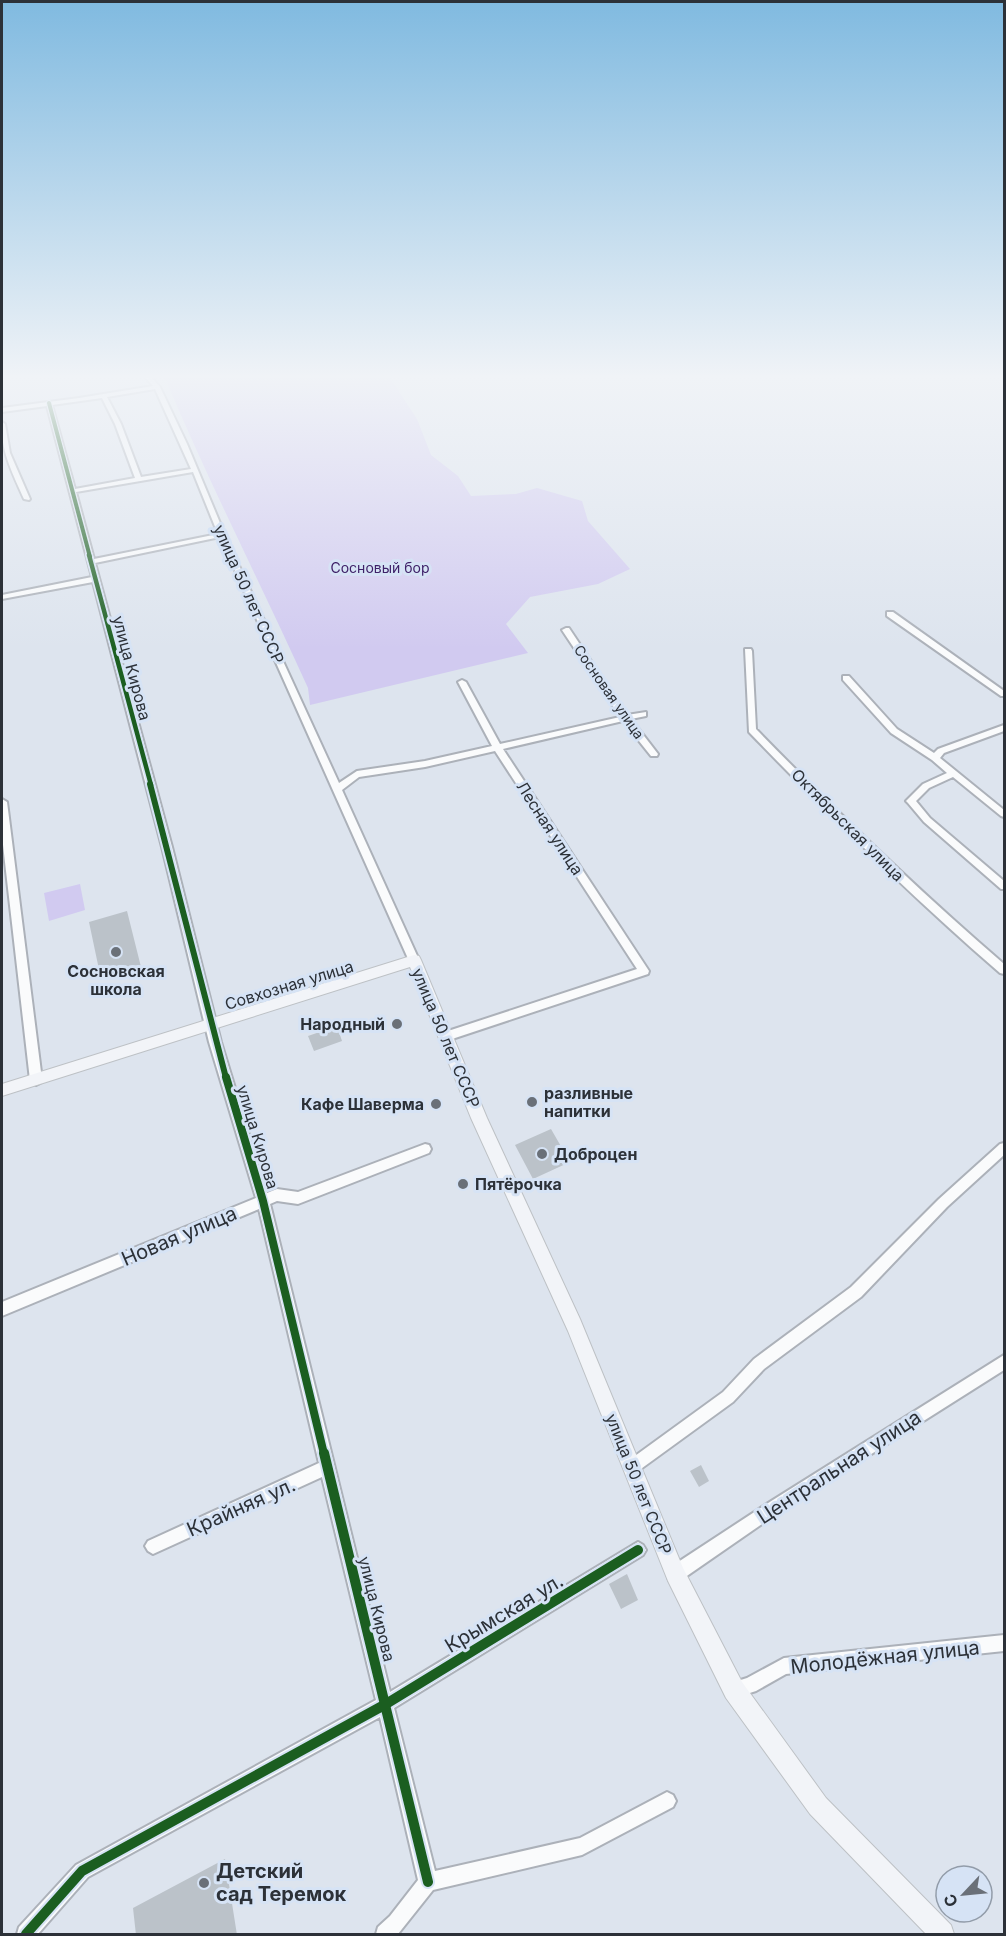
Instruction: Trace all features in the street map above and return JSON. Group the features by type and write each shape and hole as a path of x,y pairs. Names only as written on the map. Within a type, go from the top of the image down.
{"main road":[{"name":"Совхозная улица","path":"2,1090 414,960"},
{"name":"улица 50 лет СССР","path":"414,960 479,1118 574,1325 675,1574 734,1690 818,1806 942,1935"}],"street":[{"path":"14,468 27,499"},
{"name":"улица Кирова","path":"66,468 167,848 210,1024 263,1201 428,1882"},
{"path":"134,468 138,479"},
{"path":"72,491 195,470"},
{"name":"улица 50 лет СССР","path":"195,470 222,535 414,960"},
{"path":"90,562 222,535"},
{"path":"2,597 95,579"},
{"path":"890,614 1005,694"},
{"name":"Сосновая улица","path":"566,630 625,718 654,754"},
{"name":"Октябрьская улица","path":"748,651 752,730 841,822 952,926 1005,970"},
{"path":"846,678 894,731 935,758 1005,814"},
{"name":"Лесная улица","path":"446,1036 644,971 497,747 462,682"},
{"path":"337,789 357,774 425,764 643,714"},
{"path":"935,758 941,751 1005,728"},
{"path":"954,773 927,786 911,801 927,820 1005,886"},
{"path":"2,802 36,1080"},
{"path":"633,1466 728,1397 759,1364 856,1292 943,1203 1005,1148"},
{"name":"Новая улица","path":"2,1309 277,1194 298,1198 425,1149"},
{"name":"Центральная улица","path":"675,1574 770,1510 1005,1362"},
{"name":"Крайняя ул.","path":"153,1546 328,1467"},
{"name":"Крымская ул.","path":"26,1935 82,1871 386,1704 638,1550"},
{"name":"Молодёжная улица","path":"734,1690 750,1685 784,1666 1005,1643"},
{"path":"386,1935 428,1882 582,1846 667,1801"}],"green space":[{"name":"Сосновый бор","path":"205,468 448,468 458,476 471,496 516,494 537,488 582,501 588,521 630,569 598,584 530,597 506,624 528,653 310,705 308,688"},
{"path":"80,884 85,910 49,921 44,893"}],"building":[{"name":"Сосновская школа","path":"127,911 141,967 101,979 89,922"},
{"path":"337,1026 342,1041 314,1051 308,1036"},
{"name":"Доброцен","path":"551,1129 570,1162 533,1179 515,1145"},
{"path":"701,1465 709,1481 699,1487 690,1471"},
{"path":"627,1574 638,1600 621,1609 609,1584"},
{"name":"Детский сад Теремок","path":"225,1859 237,1935 136,1935 133,1908"}],"cycle path":[{"path":"66,468 167,847 215,1042 263,1201 428,1882"},
{"path":"26,1934 82,1871 386,1704 638,1550"}],"place":[{"name":"Сосновская школа","path":"116,952"},
{"name":"Народный","path":"397,1024"},
{"name":"разливные напитки","path":"532,1102"},
{"name":"Кафе Шаверма","path":"436,1104"},
{"name":"Доброцен","path":"542,1154"},
{"name":"Пятёрочка","path":"463,1184"},
{"name":"Детский сад Теремок","path":"204,1883"}]}
